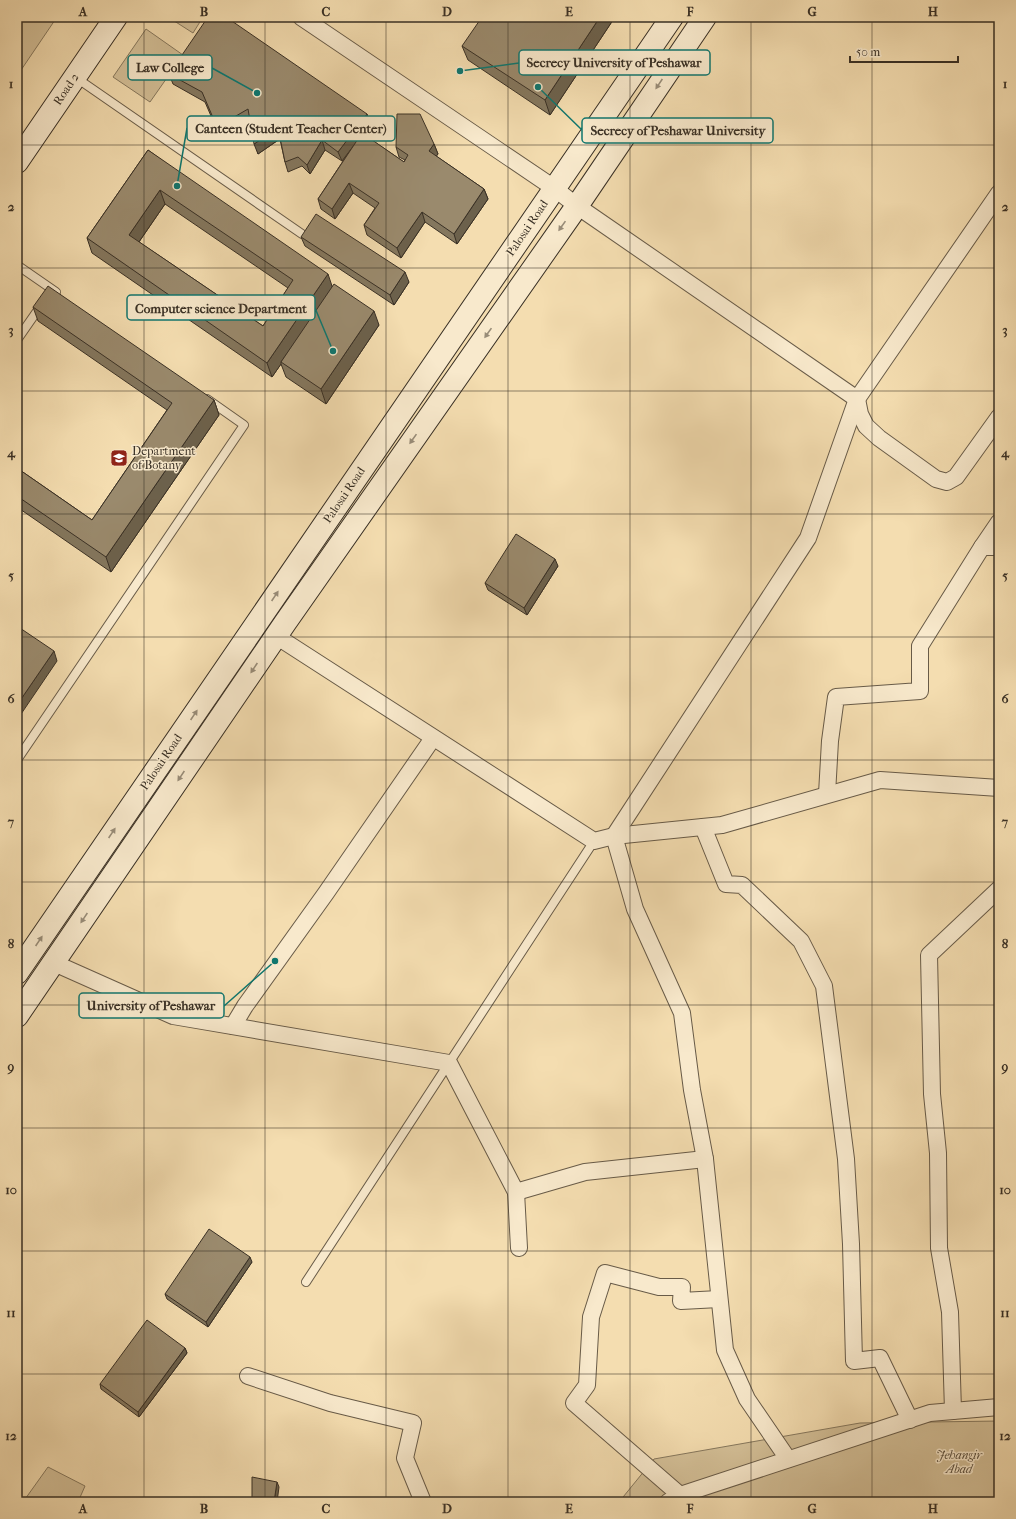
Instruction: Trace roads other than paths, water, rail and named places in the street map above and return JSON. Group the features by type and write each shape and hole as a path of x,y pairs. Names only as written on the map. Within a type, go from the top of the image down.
{"street":[{"name":"Road 2","path":"17,162 116,17"},
{"path":"301,17 554,188 577,206 857,399 860,414 866,426 879,438 936,479 947,482 956,477 999,417"},
{"name":"Palosai Road","path":"17,973 672,17"},
{"path":"17,1016 276,636 577,206 705,17"},
{"path":"788,1459 747,1400 725,1350 705,1159 692,1090 682,1013 635,909 614,836 808,538 857,399 999,193"},
{"path":"827,794 830,741 836,697 920,691 920,646 999,522"},
{"path":"982,547 999,546"},
{"path":"258,621 276,636 594,840 614,836 722,825 880,780 999,788"},
{"path":"234,1026 246,1006 433,738"},
{"path":"703,827 726,884 742,885 801,941 824,986 846,1159 851,1244 854,1361 880,1358 910,1420"},
{"path":"84,875 103,890"},
{"path":"952,1411 950,1312 939,1248 938,1153 932,1094 929,955 999,889"},
{"path":"54,963 173,1016 449,1063 516,1192 519,1248"},
{"path":"516,1192 585,1172 705,1159"},
{"path":"719,1299 681,1300 682,1286 659,1287 605,1273 591,1317 588,1385 574,1403 674,1498 930,1413 999,1407"},
{"path":"248,1376 330,1403 413,1423 405,1458 423,1502"}],"lane":[{"path":"75,77 302,234"},
{"path":"17,265 65,299"},
{"path":"17,340 52,290"},
{"path":"17,760 244,425 200,394"},
{"path":"306,1282 594,840"}],"place":[{"name":"Secrecy University of Peshawar","path":"460,71"},
{"name":"Secrecy of Peshawar University","path":"538,87"},
{"name":"Law College","path":"257,93"},
{"name":"Canteen (Student Teacher Center)","path":"177,186"},
{"name":"Computer science Department","path":"333,351"},
{"name":"Department of Botany","path":"119,458"},
{"name":"University of Peshawar","path":"275,961"}],"park label":[{"name":"Jehangir Abad","path":"959,1462"}]}
